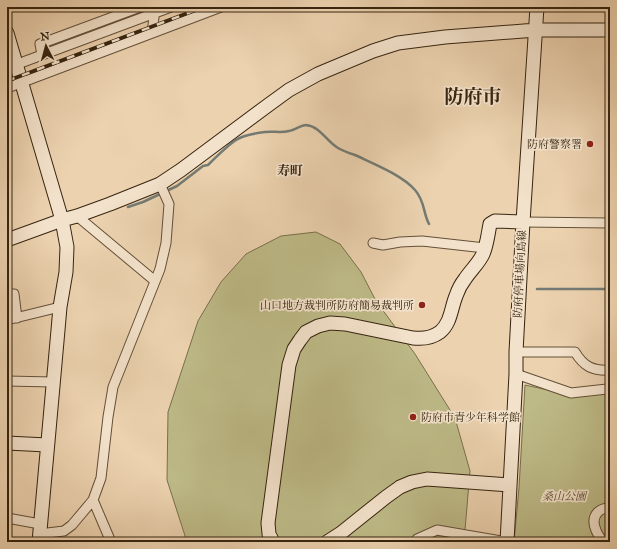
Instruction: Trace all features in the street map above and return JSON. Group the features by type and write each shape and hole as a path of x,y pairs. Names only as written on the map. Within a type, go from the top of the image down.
{"street":[{"path":"42,55 40,44 140,7"},
{"path":"11,66 155,10 171,7"},
{"path":"7,88 221,7"},
{"name":"防府停車場向島線","path":"507,542 522,222 537,7"},
{"path":"152,33 155,10"},
{"path":"7,240 110,204 160,184 290,90 318,74 373,51 404,42 445,37 536,30 610,30"},
{"path":"7,33 11,66 21,82 62,220 67,246 66,272 60,307 39,533"},
{"path":"7,518 39,533 64,531 72,525 93,500 101,478 113,387 160,269 166,243 169,204 160,184"},
{"path":"77,216 155,281"},
{"path":"273,542 269,534 268,523 289,365 294,349 306,332 318,326 330,323 345,324 413,338 423,339 432,336 440,332 446,325 451,315 456,296 465,279 482,256 490,224 495,221 610,222"},
{"path":"373,243 383,245 400,242 422,241 485,248"},
{"path":"7,294 14,294 14,319 60,307"},
{"path":"516,352 575,352 587,367 600,371 610,370"},
{"path":"516,374 572,393 610,390"},
{"path":"7,381 53,382"},
{"path":"7,443 47,445"},
{"path":"327,542 400,487 412,482 427,479 510,485"},
{"path":"93,500 111,542"},
{"path":"603,542 595,530 595,515 600,510 610,508"},
{"path":"414,542 416,539 437,530 507,542"}],"green space":[{"path":"316,232 340,244 361,272 376,301 415,354 455,418 470,471 464,542 187,542 167,480 168,412 198,321 221,282 246,254 281,236"},
{"name":"桑山公園","path":"525,385 576,396 610,392 610,542 514,542 519,488"}],"waterway":[{"path":"128,207 143,202 177,186 203,166 208,165 225,148 239,139 262,132 289,131 306,125 315,128 338,148 387,170 403,179 421,198 429,224"},
{"path":"537,289 610,289"}],"railway":[{"path":"7,81 204,7"}],"place":[{"name":"防府警察署","path":"590,144"},
{"name":"山口地方裁判所防府簡易裁判所","path":"422,305"},
{"name":"防府市青少年科学館","path":"413,417"}],"district":[{"name":"防府市","path":"473,96"},
{"name":"寿町","path":"290,171"}]}
